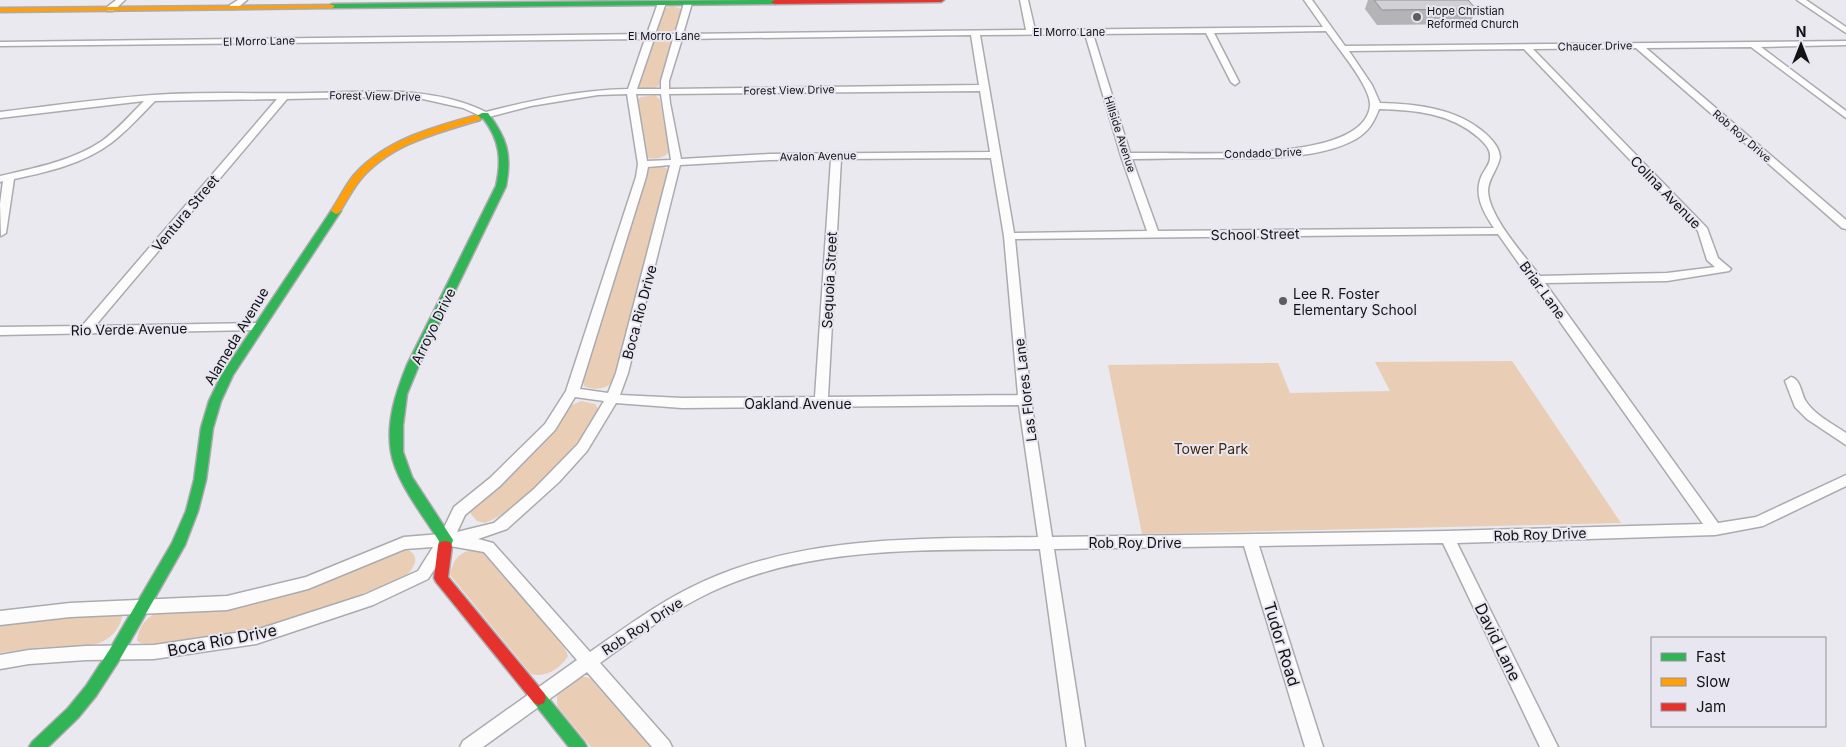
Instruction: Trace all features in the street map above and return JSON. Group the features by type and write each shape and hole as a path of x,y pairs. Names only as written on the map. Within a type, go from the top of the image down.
{"street":[{"path":"110,9 121,0"},
{"path":"232,8 243,0"},
{"path":"0,10 232,8 455,3 941,0"},
{"path":"1024,0 1031,32"},
{"path":"1308,0 1368,85 1375,106"},
{"path":"1801,0 1846,30"},
{"name":"Boca Rio Drive","path":"0,662 29,657 86,653 154,652 256,637 368,600 423,575 446,540 459,511 495,482 550,427 572,392 641,178 642,164 631,93 662,3"},
{"name":"Boca Rio Drive","path":"0,618 70,610 227,603 308,583 404,543 446,540 498,527 537,496 570,463 598,426 614,398 625,364 676,162 665,81 688,3"},
{"name":"El Morro Lane","path":"0,44 1328,29"},
{"path":"1210,31 1235,82"},
{"name":"Las Flores Lane","path":"975,32 1009,236 1025,400 1076,747"},
{"name":"Hillside Avenue","path":"1088,32 1126,156 1154,235"},
{"name":"Chaucer Drive","path":"1343,49 1846,44"},
{"name":"Rob Roy Drive","path":"1639,46 1846,226"},
{"path":"1754,46 1846,115"},
{"name":"Colina Avenue","path":"1526,47 1703,230 1714,260 1726,269 1716,272 1701,271 1686,276 1535,280"},
{"name":"Forest View Drive","path":"0,115 152,98 419,96 469,106 485,115 509,107 598,92 985,88"},
{"name":"Ventura Street","path":"85,330 284,96"},
{"path":"1,233 5,178 57,165 98,147 117,133 152,98"},
{"name":"Condado Drive","path":"1126,156 1277,154 1308,151 1335,144 1353,136 1365,127 1372,116 1375,106"},
{"name":"Briar Lane","path":"1375,106 1413,108 1455,117 1488,141 1493,148 1495,158 1482,185 1483,195 1492,218 1715,529"},
{"name":"Alameda Avenue","path":"37,747 73,713 91,691 144,606 178,545 192,511 206,452 207,428 215,401 228,374 257,327 357,178 368,164 399,145 485,115"},
{"name":"Arroyo Drive","path":"446,540 406,478 397,452 397,425 401,394 413,365 501,186 506,169 504,141 498,130 485,115"},
{"name":"Avalon Avenue","path":"642,164 769,157 994,155"},
{"name":"Sequoia Street","path":"821,403 836,156"},
{"name":"School Street","path":"1009,236 1501,231"},
{"name":"Rio Verde Avenue","path":"0,331 257,327"},
{"path":"1792,381 1800,404 1812,416 1846,440"},
{"name":"Oakland Avenue","path":"572,392 614,398 682,403 1025,400"},
{"name":"Rob Roy Drive","path":"469,747 669,605 722,580 782,561 848,549 900,545 1250,541 1715,529 1766,519 1846,480"},
{"name":"David Lane","path":"1447,537 1548,747"},
{"path":"579,747 441,578 446,540 488,547 663,747"},
{"name":"Tudor Road","path":"1250,541 1314,747"}],"green space":[{"path":"672,6 682,9 676,29 669,33 657,32 663,9"},
{"path":"668,39 672,43 659,85 654,89 640,89 637,84 653,40"},
{"path":"655,95 660,100 669,152 655,159 645,157 637,101 641,97"},
{"path":"662,166 669,170 665,195 612,382 603,388 595,389 584,386 583,378 646,169"},
{"name":"Tower Park","path":"1512,361 1621,523 1142,534 1108,365 1278,363 1290,393 1390,391 1375,362"},
{"path":"581,401 595,404 598,408 597,415 562,460 530,492 499,516 485,523 477,521 471,514 471,508 570,406"},
{"path":"406,549 415,557 415,564 408,574 323,609 235,634 155,645 137,641 142,625 154,614 234,604 397,550"},
{"path":"475,550 482,551 489,556 565,649 568,656 557,668 542,675 531,674 450,575 455,561 461,554"},
{"path":"122,615 122,619 113,634 106,640 96,644 41,647 0,653 0,623 30,618"},
{"path":"580,677 594,680 652,747 591,747 558,707 557,701 559,691 570,681"}],"building":[{"path":"1374,0 1468,0 1476,9 1382,10"}],"traffic: fast":[{"path":"332,6 775,2"},
{"path":"445,546 446,540 406,478 397,452 397,425 401,394 413,365 501,186 505,165 501,140 485,115 477,118"},
{"path":"37,747 73,713 91,691 115,654 178,545 192,511 200,480 207,428 215,401 228,374 336,211"},
{"path":"539,698 579,747"}],"traffic: slow":[{"path":"0,10 332,6"},
{"path":"336,211 357,178 382,155 412,139 477,118"}],"traffic: jam":[{"path":"775,2 941,0"},
{"path":"445,546 441,578 539,698"}],"place":[{"name":"Hope Christian Reformed Church","path":"1417,17"},
{"name":"Lee R. Foster Elementary School","path":"1283,301"}]}
